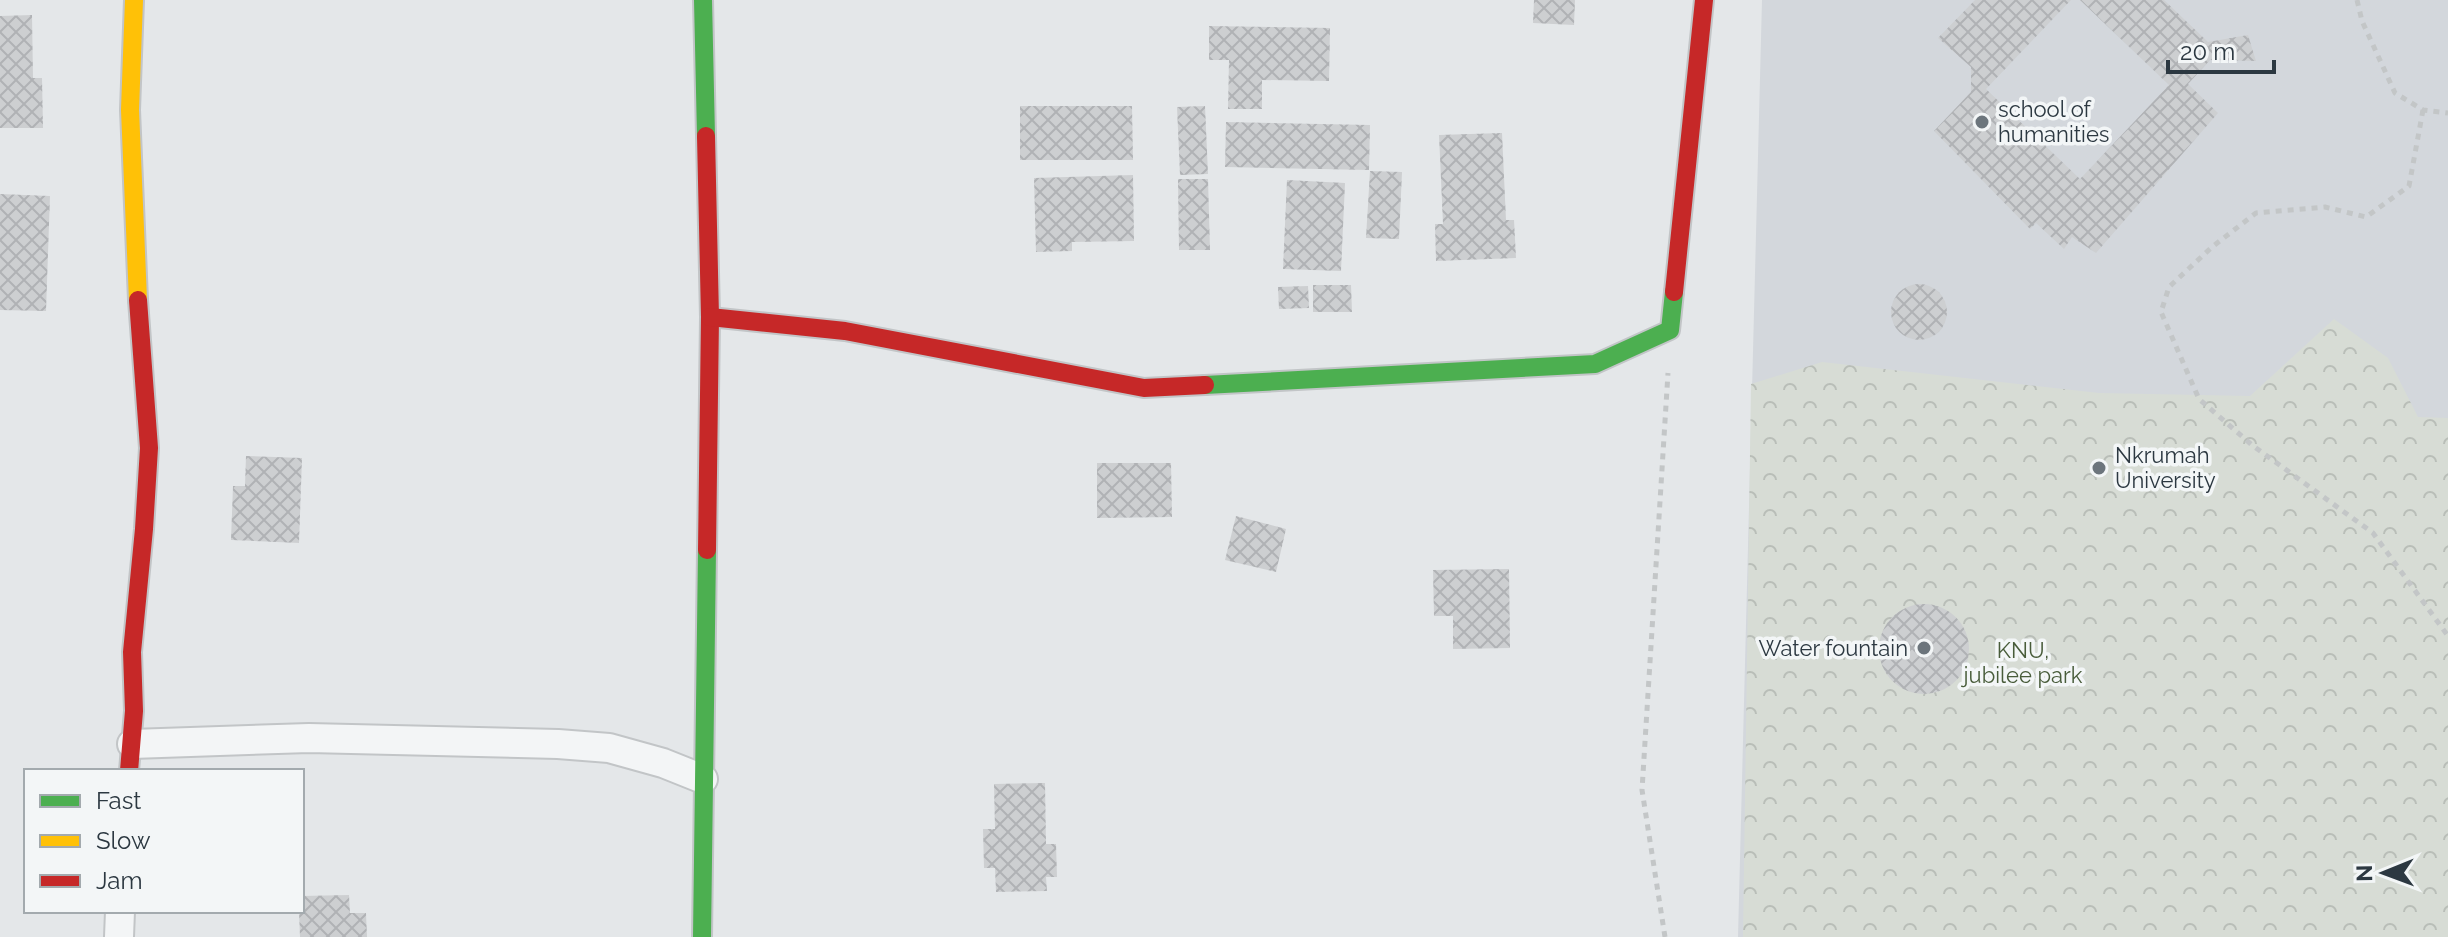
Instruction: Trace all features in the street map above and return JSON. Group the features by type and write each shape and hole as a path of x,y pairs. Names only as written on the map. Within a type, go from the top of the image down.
{"street":[{"path":"134,0 131,157 135,267 149,448 132,652 134,711 130,757 309,738 558,744 609,748 663,763 703,779"},
{"path":"702,937 710,317 703,0"},
{"path":"710,317 845,331 1144,388 1595,364 1670,330 1704,0"},
{"path":"119,937 120,913"}],"path":[{"path":"2357,0 2362,21 2395,93 2423,110 2448,113"},
{"path":"2423,110 2409,186 2366,217 2325,207 2256,213 2212,247 2169,287 2161,312 2199,399 2252,445 2373,533 2448,636"},
{"path":"1665,937 1642,790 1670,330"}],"shaded area":[{"name":"Nkrumah University","path":"1762,0 2448,0 2448,937 1738,937"}],"green space":[{"name":"KNU, jubilee park","path":"2334,319 2388,358 2418,417 2448,418 2448,937 1743,937 1751,384 1822,362 2099,393 2250,396"}],"building":[{"path":"1534,0 1575,0 1574,25 1533,23"},
{"name":"school of humanities","path":"1975,0 2071,0 1986,89 2080,179 2169,85 2080,0 2164,0 2208,42 2248,35 2256,61 2210,60 2188,84 2218,113 2096,253 2072,237 2064,249 2036,223 2030,229 1934,131 1971,92 1971,67 1938,38"},
{"path":"32,15 33,78 42,78 43,128 0,128 0,16"},
{"path":"1209,26 1330,28 1329,81 1262,80 1262,109 1228,109 1229,60 1209,60"},
{"path":"1020,106 1132,106 1133,160 1020,160"},
{"path":"1205,106 1208,174 1180,175 1177,107"},
{"path":"1226,122 1370,125 1369,170 1225,167"},
{"path":"1502,133 1506,220 1514,220 1516,258 1436,261 1435,224 1443,224 1439,135"},
{"path":"1370,171 1402,172 1399,239 1366,238"},
{"path":"1133,175 1134,241 1072,242 1072,251 1036,252 1034,178"},
{"path":"1178,179 1208,179 1210,250 1179,250"},
{"path":"1287,180 1345,183 1341,271 1283,269"},
{"path":"0,194 50,196 46,311 0,310"},
{"path":"1919,284 1939,292 1947,312 1939,332 1919,340 1899,332 1891,312 1899,292"},
{"path":"1313,285 1351,285 1352,312 1313,312"},
{"path":"1308,286 1309,308 1279,309 1278,287"},
{"path":"246,456 302,458 299,543 231,540 233,486 245,486"},
{"path":"1097,463 1171,463 1172,517 1097,518"},
{"path":"1236,516 1286,529 1276,572 1225,560"},
{"path":"1509,569 1510,648 1453,649 1453,616 1434,616 1433,570"},
{"name":"Water fountain","path":"1924,604 1949,612 1961,624 1969,649 1961,674 1949,686 1924,694 1899,686 1887,674 1879,649 1887,624 1899,612"},
{"path":"1045,783 1046,844 1056,844 1057,877 1046,877 1047,891 996,892 995,868 984,868 983,829 995,829 994,784"},
{"path":"349,895 350,913 366,913 367,937 300,937 299,913 304,913 304,896"}],"traffic: fast":[{"path":"703,0 706,136"},
{"path":"1205,385 1595,364 1670,330 1674,292"},
{"path":"702,937 707,550"}],"traffic: slow":[{"path":"134,0 130,110 138,300"}],"traffic: jam":[{"path":"1674,292 1704,0"},
{"path":"706,136 710,317 707,550"},
{"path":"129,769 134,711 132,652 149,448 138,300"},
{"path":"710,317 845,331 1144,388 1205,385"}],"place":[{"name":"school of humanities","path":"1982,122"},
{"name":"Nkrumah University","path":"2099,468"},
{"name":"Water fountain","path":"1924,648"}]}
